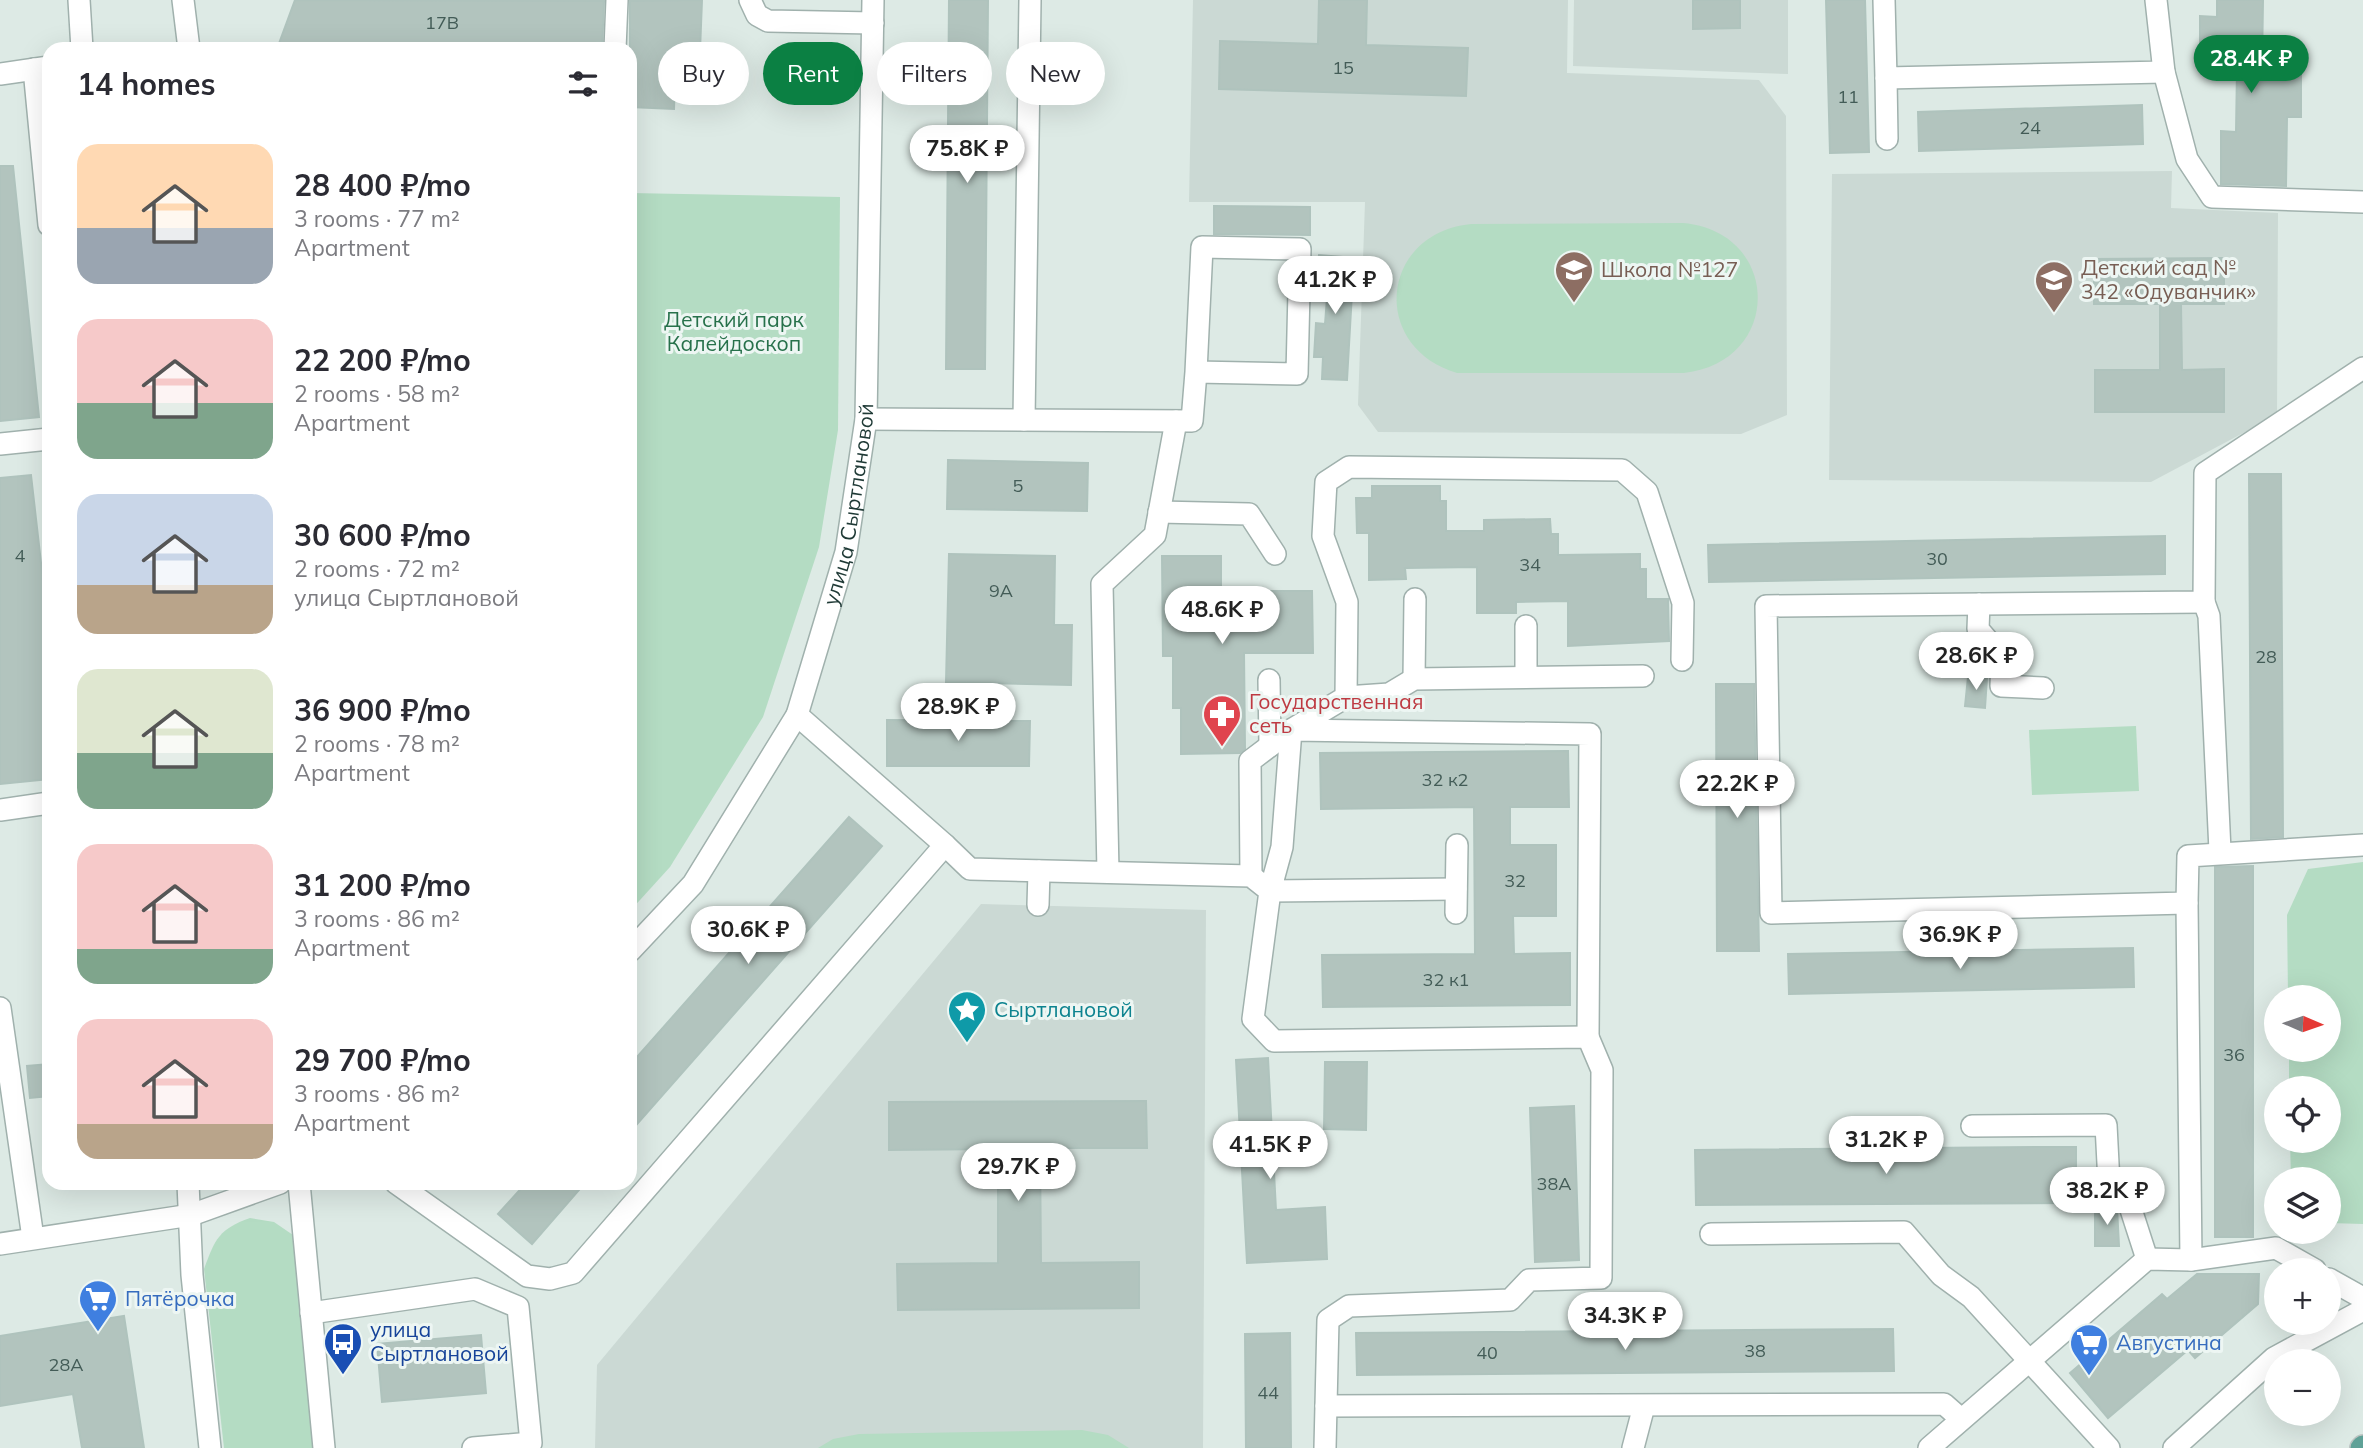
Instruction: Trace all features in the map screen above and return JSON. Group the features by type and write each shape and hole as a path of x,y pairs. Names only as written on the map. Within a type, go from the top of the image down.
{"street":[{"path":"79,0 82,42"},
{"path":"183,0 188,42"},
{"path":"615,42 617,0"},
{"path":"750,0 757,15 768,21 873,23"},
{"name":"улица Сыртлановой","path":"637,944 693,884 797,715 846,552 866,419 873,0"},
{"path":"1024,420 1030,0"},
{"path":"1884,0 1887,139"},
{"path":"2155,0 2164,72 2187,159 2212,197 2363,202"},
{"path":"0,75 42,68"},
{"path":"1886,78 2164,72"},
{"path":"866,419 1192,421 1202,247 1300,249 1297,374 1196,372"},
{"path":"2220,852 2209,616 2204,602 2206,473 2363,368"},
{"path":"1108,872 1102,584 1155,535 1175,421"},
{"path":"0,444 42,440"},
{"path":"1346,697 1347,602 1323,536 1326,482 1349,467 1622,470 1647,492 1683,603 1682,660"},
{"path":"1159,512 1248,514 1275,554"},
{"path":"1414,679 1415,599"},
{"path":"2187,904 1771,913 1766,606 2204,602"},
{"path":"1979,604 1978,628 2002,657 2001,686 2043,688"},
{"path":"1526,626 1526,677"},
{"path":"1251,876 1250,761 1291,730 1346,697 1389,694 1414,679 1643,676"},
{"path":"1269,680 1270,747"},
{"path":"797,715 970,869 1251,876 1270,891 1456,888"},
{"path":"1291,730 1282,847 1270,891 1253,1019 1275,1041 1588,1037"},
{"path":"1291,730 1590,734 1588,1037 1602,1070 1601,1278 1529,1280 1510,1300 1349,1306 1328,1320 1325,1448"},
{"path":"0,810 42,804"},
{"path":"406,1190 527,1276 550,1279 573,1273 945,845"},
{"path":"1456,913 1457,845"},
{"path":"2191,1260 2188,856 2363,845"},
{"path":"1038,905 1039,871"},
{"path":"0,1009 4,1077 33,1238"},
{"path":"1972,1126 2106,1125 2109,1183 2126,1194 2147,1259"},
{"path":"189,1190 192,1275 210,1448"},
{"path":"0,1244 191,1215 261,1190"},
{"path":"300,1190 324,1448"},
{"path":"1711,1234 1904,1232 1941,1275 1971,1297 2109,1448"},
{"path":"1929,1448 2147,1259 2191,1260 2276,1248 2294,1258"},
{"path":"2341,1286 2363,1298"},
{"path":"311,1313 475,1289 518,1307 531,1443 473,1448"},
{"path":"2174,1448 2274,1358 2363,1310"},
{"path":"1326,1406 1944,1404 1961,1419"},
{"path":"1633,1448 1644,1406"}],"shaded area":[{"name":"Школа №127","path":"1193,0 1568,0 1567,73 1759,80 1786,116 1787,415 1741,434 1378,432 1358,405 1365,202 1189,202"},
{"path":"1574,0 1788,0 1788,74 1573,66"},
{"name":"Детский сад № 342 «Одуванчик»","path":"2172,171 2171,208 2278,213 2277,415 2151,482 1829,480 1832,174"},
{"path":"981,904 1206,910 1203,1448 595,1448 597,1365"}],"green space":[{"name":"Детский парк Калейдоскоп","path":"637,193 840,197 838,430 819,547 763,717 670,867 637,903"},
{"path":"1683,223 1716,232 1739,249 1753,272 1758,297 1753,323 1740,346 1716,364 1684,373 1457,373 1429,360 1409,340 1399,317 1397,292 1403,268 1418,247 1441,232 1471,224"},
{"path":"2136,726 2139,791 2032,795 2029,730"},
{"path":"2363,862 2363,1224 2341,1223 2341,1167 2291,1167 2290,1153 2341,1153 2341,1076 2289,1076 2289,1062 2342,1062 2342,985 2288,985 2287,915 2308,869"},
{"path":"250,1218 274,1222 293,1235 316,1448 224,1448 204,1269 220,1236 231,1226"},
{"path":"1082,1430 1108,1435 1129,1448 818,1448 833,1439 859,1434"}],"building":[{"path":"295,0 604,1 602,42 280,42"},
{"path":"702,0 700,42 658,42 658,105 674,105 674,109 637,107 637,42 630,42 630,1"},
{"path":"949,0 988,0 988,42 949,42"},
{"path":"1319,0 1367,0 1366,45 1468,48 1466,96 1219,89 1220,41 1318,44"},
{"path":"1693,0 1740,0 1740,28 1693,29"},
{"path":"1826,0 1865,0 1869,152 1830,153"},
{"path":"2217,0 2263,0 2262,65 2301,65 2301,117 2287,117 2286,186 2221,184 2221,131 2236,132 2237,69 2200,69 2200,16 2217,17"},
{"path":"948,105 987,105 985,369 946,369"},
{"path":"2142,105 2143,144 1919,151 1918,112"},
{"path":"0,166 13,166 39,417 0,421"},
{"path":"1214,206 1310,207 1310,235 1214,234"},
{"path":"1319,255 1354,258 1347,380 1322,379 1323,357 1314,357 1316,323 1325,324 1328,285 1317,285"},
{"path":"2224,258 2224,304 2181,304 2182,370 2224,369 2224,412 2095,412 2095,370 2160,370 2160,304 2094,304 2094,259"},
{"path":"948,460 1088,463 1087,511 947,509"},
{"path":"2249,474 2281,474 2283,837 2251,839"},
{"path":"31,475 42,572 42,780 0,784 0,478"},
{"path":"1372,486 1440,486 1440,501 1446,501 1446,531 1484,531 1484,520 1550,519 1551,534 1558,534 1558,555 1640,554 1640,569 1646,569 1646,599 1668,599 1669,641 1568,646 1568,601 1516,602 1516,613 1477,613 1477,567 1405,568 1406,579 1369,580 1369,533 1357,533 1356,498 1372,498"},
{"path":"2165,536 2165,574 1709,582 1708,545"},
{"path":"949,554 1055,556 1054,625 1072,625 1071,685 946,682"},
{"path":"1162,556 1221,556 1221,591 1312,591 1313,653 1244,653 1245,749 1240,753 1181,754 1181,708 1173,708 1173,656 1163,656"},
{"path":"1968,677 1987,678 1985,708 1965,706"},
{"path":"1716,684 1754,684 1759,951 1717,951"},
{"path":"887,720 1030,721 1029,766 887,766"},
{"path":"1568,751 1569,807 1510,807 1510,845 1556,845 1556,916 1513,916 1514,954 1570,953 1570,1005 1323,1007 1322,955 1475,954 1474,807 1321,809 1320,753"},
{"path":"849,817 882,846 637,1124 637,1057"},
{"path":"2253,866 2253,1237 2215,1237 2215,867"},
{"path":"2133,948 2134,987 1789,994 1788,954"},
{"path":"1268,1058 1276,1210 1325,1207 1327,1259 1247,1263 1236,1060"},
{"path":"1325,1062 1367,1062 1366,1130 1324,1129"},
{"path":"42,1065 42,1097 30,1098 27,1066"},
{"path":"1146,1101 1147,1148 1040,1148 1041,1263 1139,1262 1139,1308 898,1310 897,1264 998,1263 998,1149 889,1150 889,1102"},
{"path":"1574,1106 1579,1260 1535,1262 1530,1108"},
{"path":"2076,1147 2076,1203 1696,1205 1695,1150"},
{"path":"520,1190 579,1190 532,1244 498,1214"},
{"path":"2117,1207 2119,1246 2095,1246 2095,1208"},
{"path":"2197,1274 2259,1274 2258,1304 2195,1358 2188,1350 2108,1418 2070,1373 2162,1294 2167,1299"},
{"path":"124,1316 144,1448 82,1448 73,1394 0,1406 0,1336"},
{"path":"1893,1329 1894,1371 1357,1375 1356,1333"},
{"path":"1290,1333 1291,1448 1246,1448 1245,1334"},
{"path":"481,1335 486,1393 382,1402 377,1344"}],"place":[{"name":"Школа №127","path":"1574,304"},
{"name":"Детский сад № 342 «Одуванчик»","path":"2054,314"},
{"name":"Государственная сеть","path":"1222,748"},
{"name":"Сыртлановой","path":"967,1044"},
{"name":"Пятёрочка","path":"98,1333"},
{"name":"улица Сыртлановой","path":"343,1376"},
{"name":"Августина","path":"2089,1377"}]}
